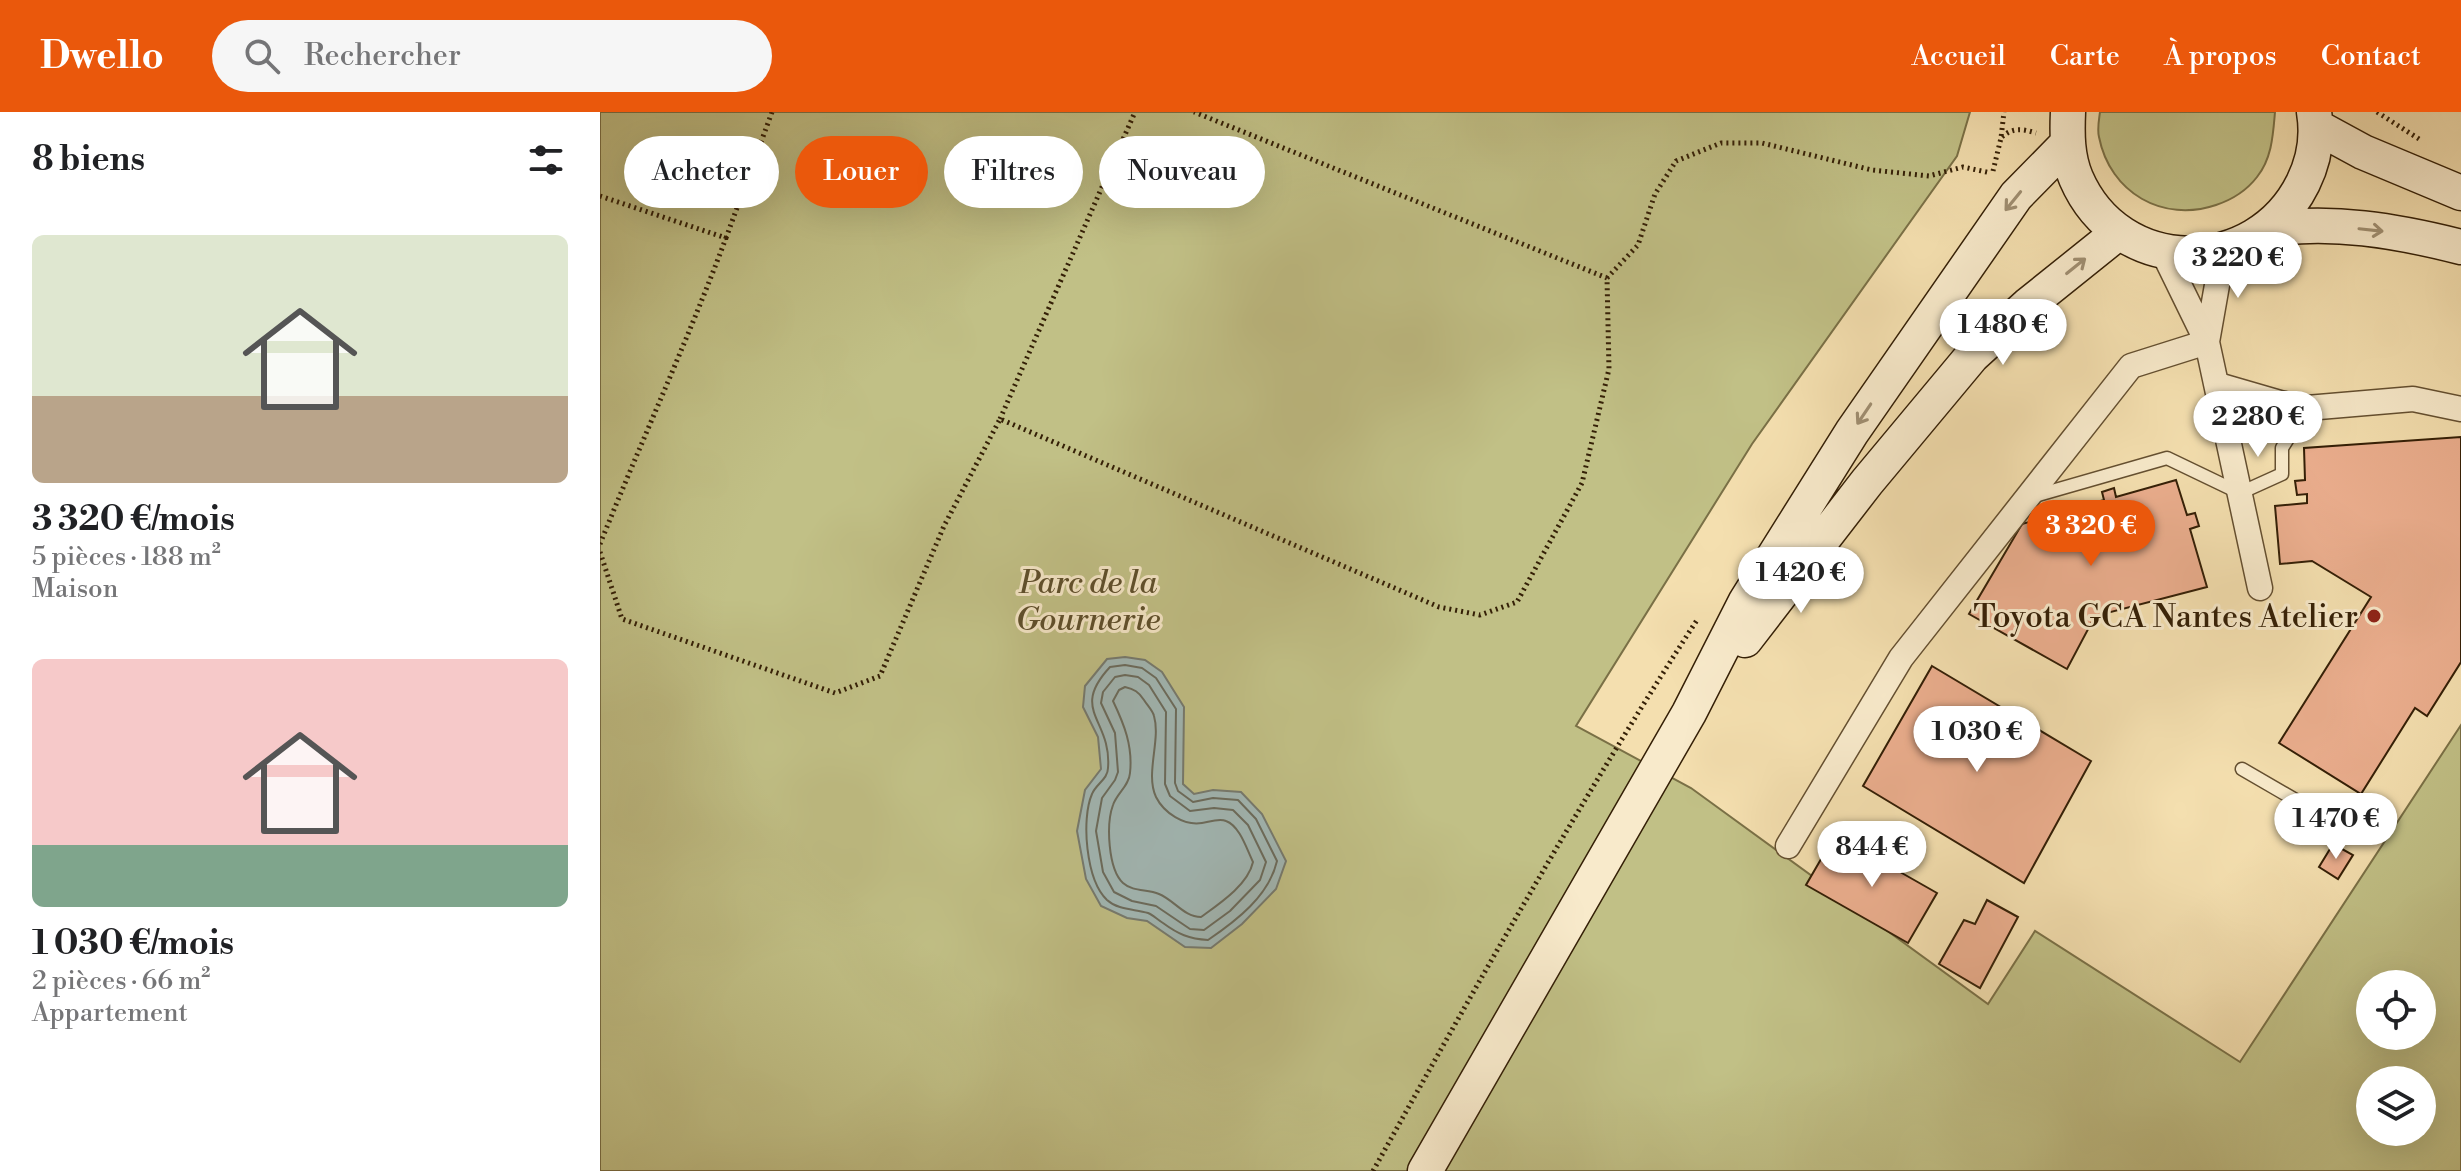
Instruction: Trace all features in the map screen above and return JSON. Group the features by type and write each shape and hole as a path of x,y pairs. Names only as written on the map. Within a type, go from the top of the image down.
{"main road":[{"path":"2067,128 2075,178 2093,208 2119,232 2163,252 2193,255 2223,251 2245,243 2265,230 2293,202 2311,167 2315,120 2363,152 2461,193"},
{"path":"1425,1171 1689,713 1746,601 1852,432 2008,206 2067,128"},
{"path":"2265,230 2345,227 2407,233 2461,247"},
{"path":"1689,713 1867,482 1972,356 2028,305 2119,232"}],"street":[{"path":"2207,342 2223,251"},
{"path":"2163,252 2207,342 2260,588"},
{"path":"1788,846 1901,658 2131,366 2207,342"},
{"path":"2218,385 2307,408 2413,399 2461,409"}],"lane":[{"path":"2024,499 2167,458 2240,493 2282,474 2282,448 2307,408"},
{"path":"2242,769 2354,834"}],"path":[{"path":"600,544 694,322 772,112"},
{"path":"600,552 622,619 835,693 880,676 944,526 1000,419 1135,112"},
{"path":"1194,112 1607,278"},
{"path":"2001,138 2004,112"},
{"path":"1000,419 1439,607 1480,615 1517,602 1582,483 1609,369 1607,278 1638,245 1655,194 1676,161 1721,143 1762,143 1872,170 1929,176 1963,167 1991,173"},
{"path":"600,196 726,238"}],"green space":[{"name":"Parc de la Gournerie","path":"600,112 1970,112 1957,156 1752,444 1576,726 1691,788 1988,1004 2035,931 2240,1062 2461,725 2461,1171 600,1171"},
{"path":"2100,112 2275,112 2269,154 2253,182 2216,205 2196,210 2177,210 2142,199 2114,174 2099,137"}],"water":[{"path":"1125,657 1145,660 1162,672 1184,707 1183,784 1194,794 1213,790 1241,792 1262,814 1286,861 1276,889 1242,924 1211,948 1185,947 1147,921 1127,918 1101,906 1086,879 1077,831 1085,790 1101,769 1098,737 1083,707 1085,686 1107,659"}],"building":[{"path":"2461,437 2461,662 2427,716 2415,708 2361,794 2279,743 2371,597 2312,561 2280,564 2275,506 2307,503 2307,494 2297,495 2295,481 2305,480 2304,448"},
{"path":"2176,480 2187,515 2195,513 2199,526 2190,529 2207,587 2095,616 2067,669 1969,614 2022,524 2104,500 2102,492 2114,488 2116,497"},
{"path":"1932,666 2091,761 2024,883 1863,786"},
{"path":"1835,835 1937,893 1908,943 1806,885"},
{"path":"2333,844 2353,855 2338,879 2319,867"},
{"path":"1987,900 2018,917 1980,988 1939,964 1964,920 1975,924"}],"place":[{"name":"Toyota GCA Nantes Atelier","path":"2374,616"}]}
